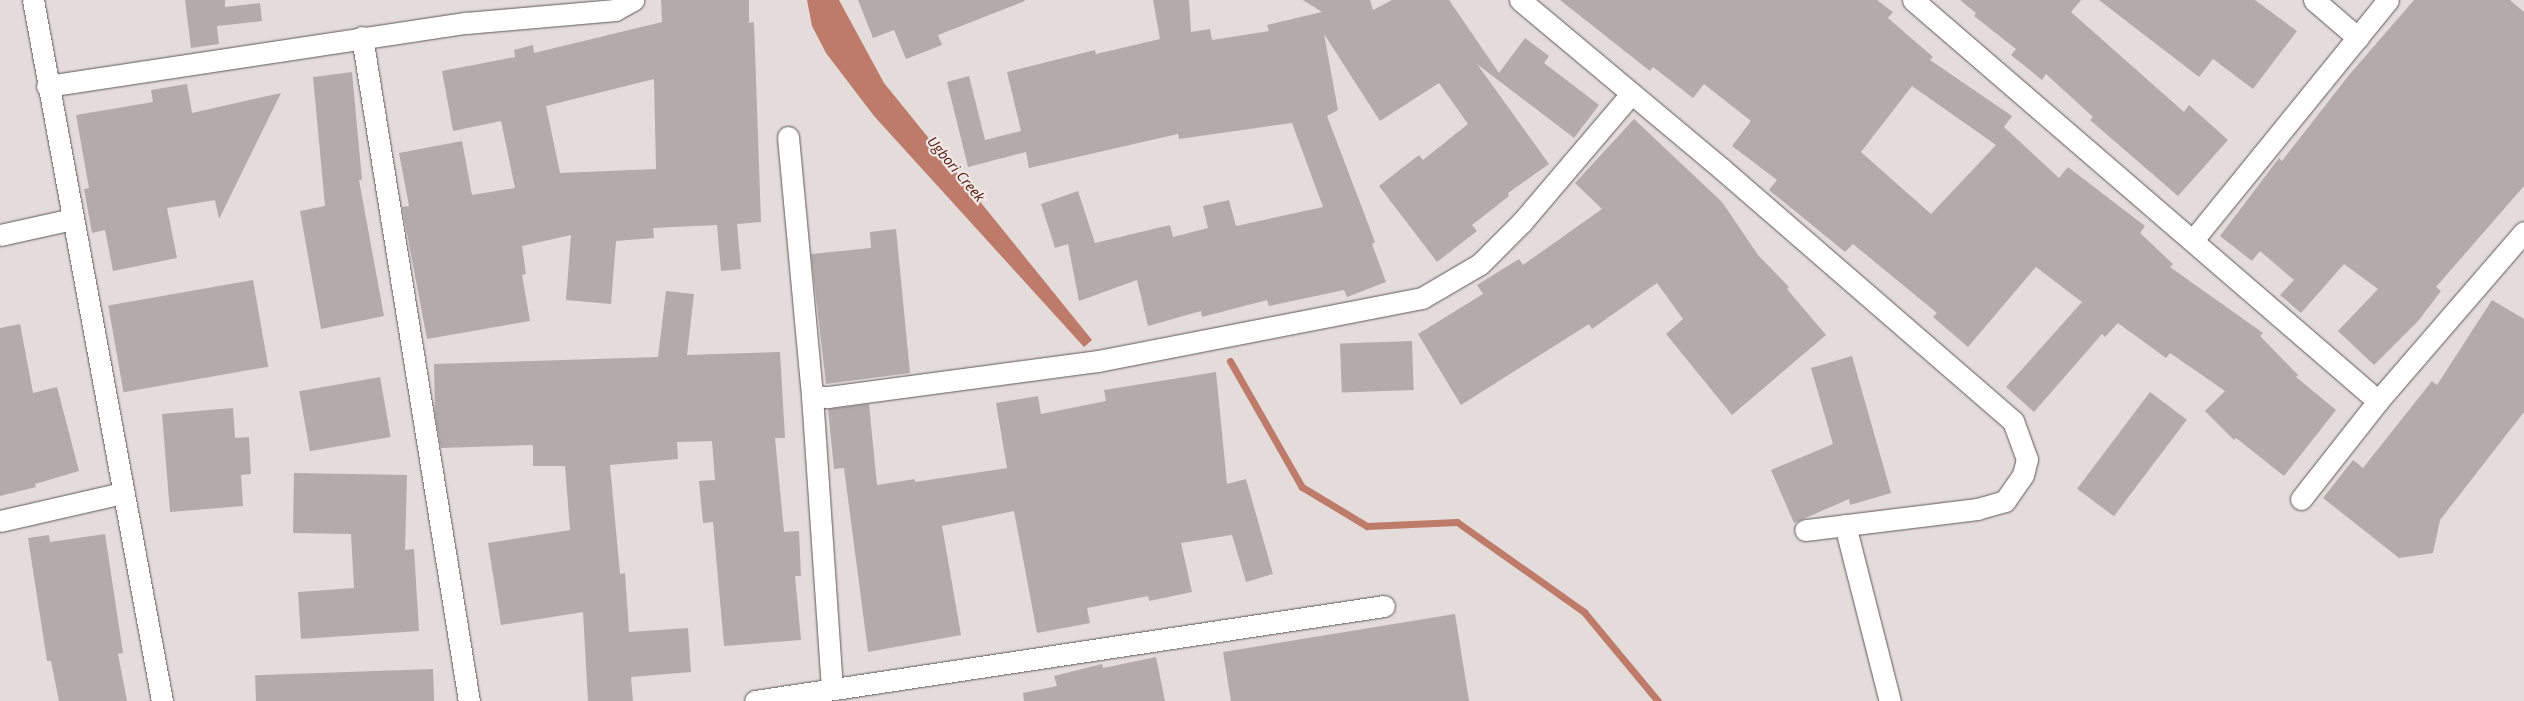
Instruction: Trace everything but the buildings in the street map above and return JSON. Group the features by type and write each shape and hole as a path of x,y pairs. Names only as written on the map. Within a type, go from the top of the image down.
{"street":[{"path":"33,0 122,494 162,701"},
{"path":"47,86 362,37 466,23 615,10 633,0"},
{"path":"1520,0 2013,421 2027,459 2023,475 2005,501 1977,509 1805,530"},
{"path":"1913,0 2378,401"},
{"path":"2314,0 2358,38"},
{"path":"2193,240 2388,0"},
{"path":"362,37 470,701"},
{"path":"812,396 1098,361 1422,298 1480,264 1522,222 1631,94"},
{"path":"788,137 812,396 832,689"},
{"path":"0,235 72,219"},
{"path":"2301,499 2378,401 2524,232"},
{"path":"0,520 122,494"},
{"path":"1845,525 1890,701"},
{"path":"755,701 1384,606"}],"shaded area":[{"path":"807,0 839,0 884,83 1092,340 1084,347 874,116 826,53 812,26"}],"waterway":[{"path":"1230,361 1302,487 1367,526 1457,522 1584,612 1658,701"}],"water label":[{"name":"Ugbori Creek","path":"956,169"}]}
